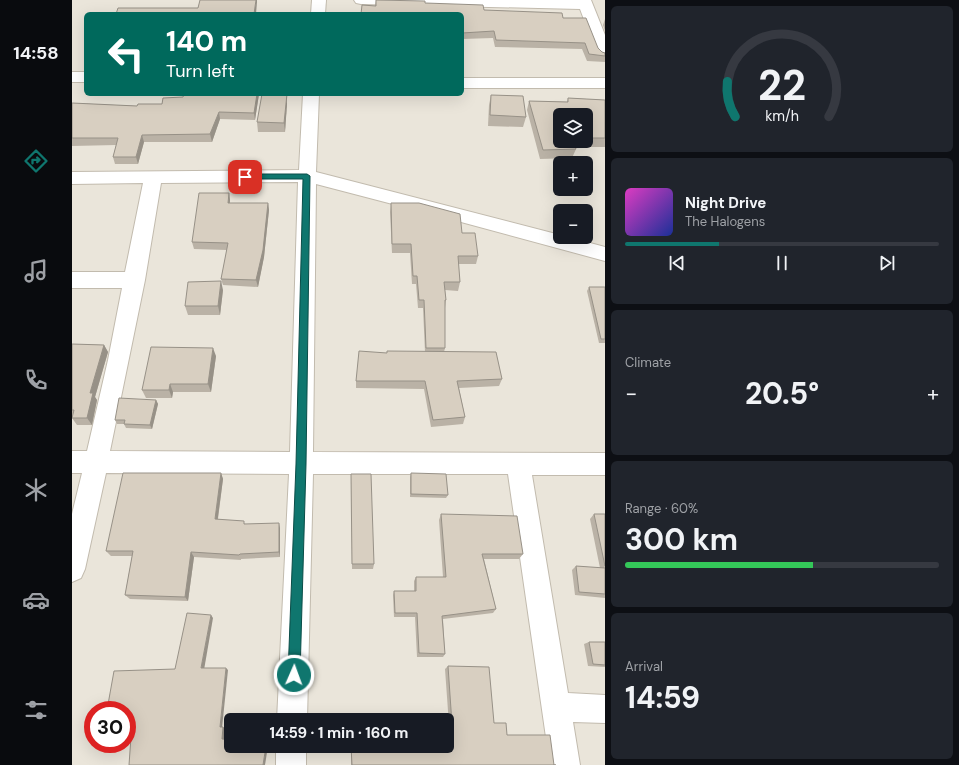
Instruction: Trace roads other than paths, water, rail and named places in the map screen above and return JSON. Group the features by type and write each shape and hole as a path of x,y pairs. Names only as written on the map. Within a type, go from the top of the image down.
{"street":[{"path":"318,12 319,0"},
{"path":"361,0 585,2 605,54"},
{"path":"72,77 84,78"},
{"path":"464,83 605,83"},
{"path":"292,713 301,464 307,176 311,96"},
{"path":"72,178 307,176 450,212 605,254"},
{"path":"72,569 135,280 153,177"},
{"path":"72,280 135,280"},
{"path":"72,462 605,464"},
{"path":"518,464 565,765"},
{"path":"556,708 605,709"},
{"path":"291,765 292,753"}]}
